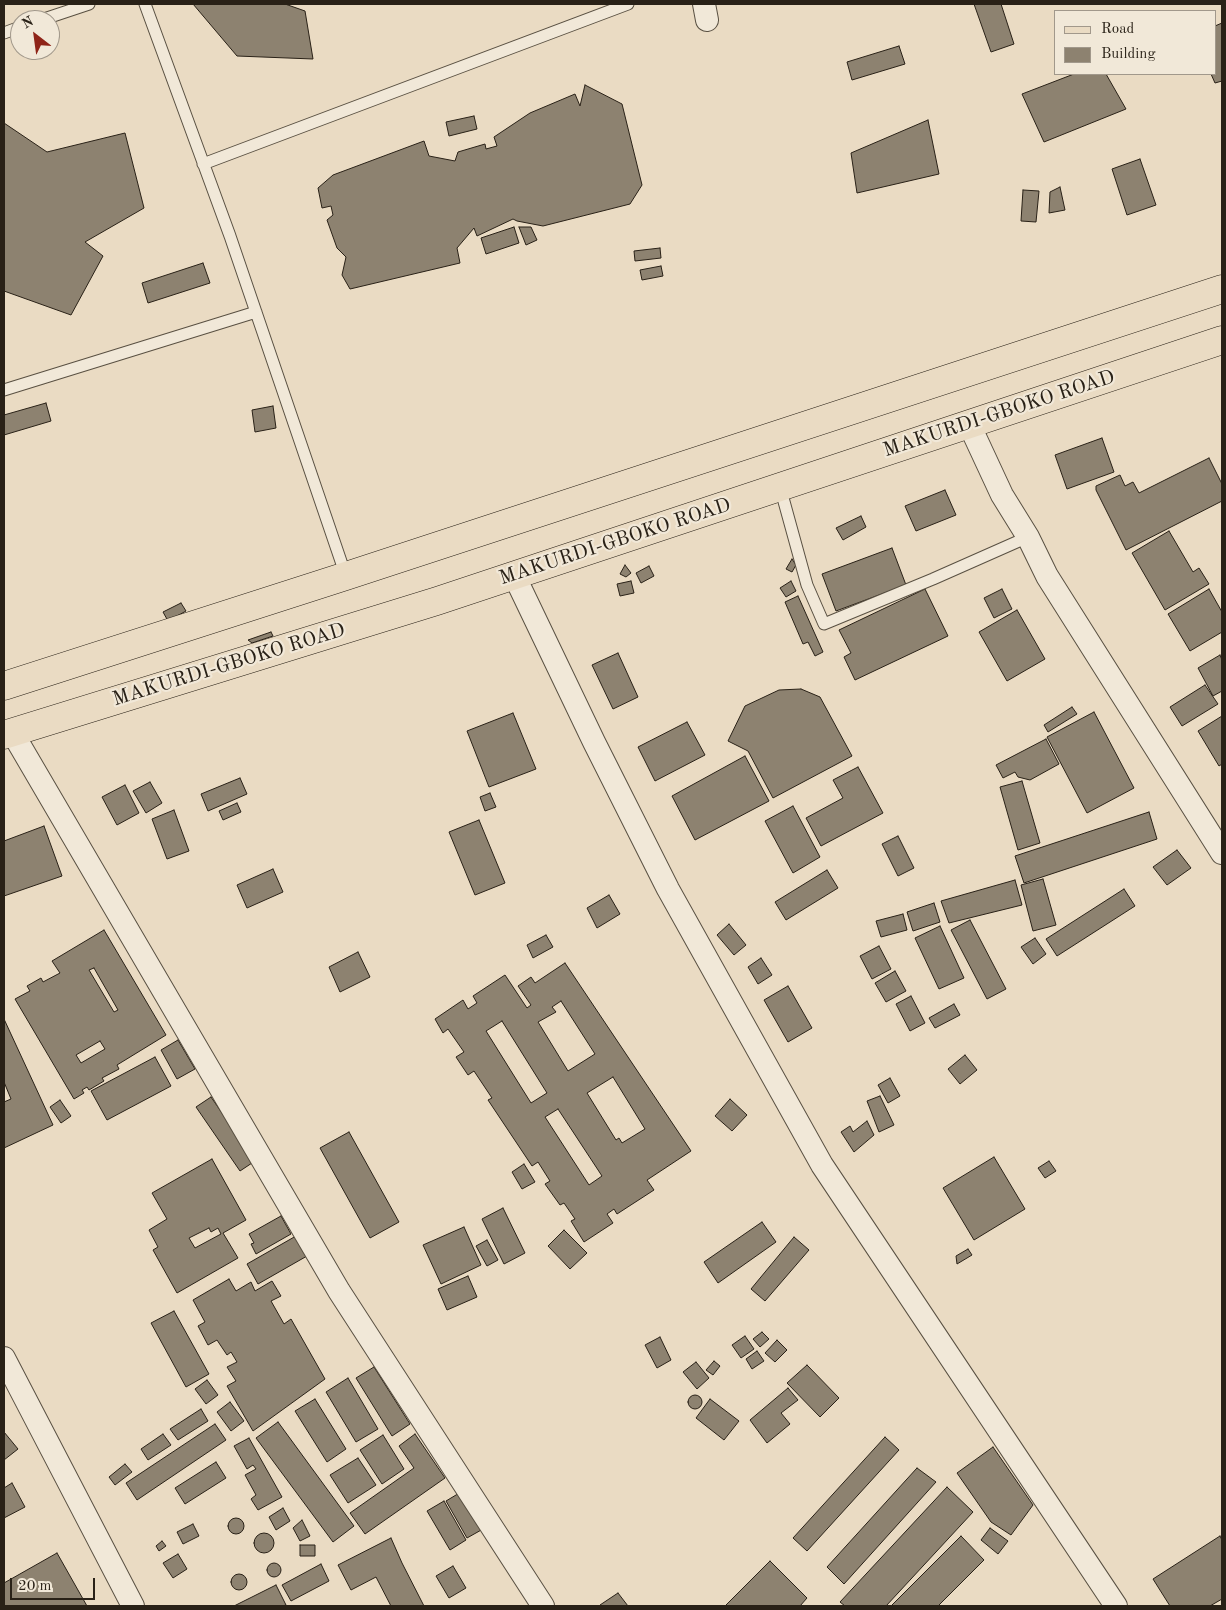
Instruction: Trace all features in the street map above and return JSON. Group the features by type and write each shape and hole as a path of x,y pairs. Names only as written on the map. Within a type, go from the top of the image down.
{"main road":[{"path":"4,686 1222,289"},
{"name":"MAKURDI-GBOKO ROAD","path":"8,733 428,604 1222,340"}],"street":[{"path":"969,424 1002,495 1028,537 1047,576 1222,853"},
{"path":"514,575 598,751 668,889 822,1165 1116,1606"},
{"path":"8,733 339,1292 544,1606"},
{"path":"4,1358 133,1606"}],"lane":[{"path":"60,14 89,4"},
{"path":"145,4 204,164 346,576"},
{"path":"204,164 628,4"},
{"path":"4,390 256,312"},
{"path":"780,487 807,585 824,624 932,580 1028,537"}],"building":[{"path":"193,4 285,4 305,11 313,59 237,56"},
{"path":"974,4 1001,4 1014,44 991,52"},
{"path":"1222,23 1222,81 1215,83 1211,75 1216,75 1216,26"},
{"path":"899,46 905,64 852,80 847,62"},
{"path":"1071,75 1107,75 1126,109 1044,142 1022,94"},
{"path":"585,85 622,104 642,185 630,204 543,226 513,219 477,236 474,228 457,248 460,263 350,289 342,275 346,257 337,248 327,220 333,215 331,206 322,208 318,188 333,175 424,141 429,156 455,161 458,152 485,144 486,149 497,146 494,137 530,113 575,94 580,106"},
{"path":"474,116 477,129 449,136 446,122"},
{"path":"928,120 939,174 857,193 851,153"},
{"path":"4,123 47,152 125,133 144,208 85,242 103,256 71,315 4,291"},
{"path":"1140,159 1156,205 1127,215 1112,169"},
{"path":"1060,187 1065,210 1049,213 1050,192"},
{"path":"1023,190 1039,191 1036,222 1021,221"},
{"path":"514,227 519,243 486,254 481,238"},
{"path":"519,227 531,227 537,240 526,245"},
{"path":"660,248 661,258 635,261 634,251"},
{"path":"203,263 210,283 148,303 142,283"},
{"path":"661,266 663,276 642,280 640,270"},
{"path":"46,403 51,421 4,435 4,415"},
{"path":"273,406 276,428 255,432 252,410"},
{"path":"1102,438 1114,472 1067,489 1055,455"},
{"path":"1209,458 1222,484 1222,501 1126,550 1096,490 1096,486 1120,475 1125,486 1133,482 1139,493"},
{"path":"945,490 956,515 916,531 905,506"},
{"path":"861,516 866,527 843,540 836,528"},
{"path":"1169,531 1193,572 1199,568 1209,584 1165,610 1132,553"},
{"path":"892,548 906,585 836,611 822,574"},
{"path":"792,559 796,565 792,572 786,569"},
{"path":"625,565 631,573 626,577 620,574"},
{"path":"649,566 654,576 641,583 636,573"},
{"path":"631,581 634,593 620,596 617,584"},
{"path":"791,581 796,591 786,597 780,588"},
{"path":"925,589 948,636 855,680 844,657 851,653 839,630"},
{"path":"1002,589 1012,609 994,618 984,598"},
{"path":"1209,589 1222,612 1222,632 1190,651 1168,614"},
{"path":"798,596 823,652 815,656 808,642 803,644 785,602"},
{"path":"181,603 186,611 168,621 163,612"},
{"path":"1017,610 1045,659 1007,681 979,632"},
{"path":"271,632 273,636 252,643 248,640"},
{"path":"618,653 638,697 613,709 592,665"},
{"path":"1220,655 1222,660 1222,691 1213,696 1198,668"},
{"path":"1205,685 1218,704 1182,726 1170,707"},
{"path":"801,689 820,697 852,756 773,798 748,751 728,741 745,706 779,690"},
{"path":"1072,707 1077,714 1048,732 1044,725"},
{"path":"1094,712 1134,788 1087,813 1047,737"},
{"path":"513,713 536,769 489,787 467,731"},
{"path":"1222,716 1222,764 1219,766 1198,731"},
{"path":"687,722 705,755 655,781 638,747"},
{"path":"1046,739 1059,764 1030,780 1018,777 1015,772 1003,778 996,765"},
{"path":"745,756 769,801 695,840 672,796"},
{"path":"858,767 883,813 821,846 806,818 843,798 833,780"},
{"path":"240,778 247,794 208,811 201,794"},
{"path":"1022,781 1040,843 1018,850 1000,787"},
{"path":"150,782 162,803 146,813 133,791"},
{"path":"125,785 139,813 117,825 102,797"},
{"path":"490,793 496,807 485,811 480,797"},
{"path":"237,803 241,812 223,820 219,811"},
{"path":"793,806 820,857 793,873 765,821"},
{"path":"174,810 189,851 167,859 152,819"},
{"path":"1149,812 1157,839 1024,883 1015,856"},
{"path":"479,820 505,883 475,895 449,832"},
{"path":"44,826 62,876 4,896 4,841"},
{"path":"898,836 914,868 898,876 882,844"},
{"path":"1177,850 1191,868 1167,885 1153,867"},
{"path":"273,869 283,892 247,908 237,885"},
{"path":"827,870 838,888 786,920 775,902"},
{"path":"1043,879 1056,925 1033,931 1021,885"},
{"path":"1015,880 1022,905 949,923 941,901"},
{"path":"1124,889 1135,906 1057,956 1046,939"},
{"path":"609,895 620,914 597,928 587,908"},
{"path":"934,903 940,922 913,931 907,912"},
{"path":"903,914 907,930 881,937 876,921"},
{"path":"970,920 1006,989 987,999 951,930"},
{"path":"729,924 746,945 734,955 717,935"},
{"path":"940,926 964,978 939,989 915,938"},
{"path":"104,930 166,1035 117,1065 119,1069 102,1078 104,1081 89,1090 87,1087 82,1090 84,1093 74,1099 15,999 30,991 27,986 41,978 43,982 60,973 52,961","holes":["94,968 118,1010 114,1012 89,970","100,1041 105,1049 81,1063 76,1055"]},
{"path":"546,935 553,947 533,958 527,945"},
{"path":"1035,938 1046,954 1033,964 1021,947"},
{"path":"879,946 891,969 872,979 860,956"},
{"path":"358,952 370,977 340,992 329,967"},
{"path":"761,958 772,975 758,984 748,967"},
{"path":"565,963 691,1151 647,1180 654,1190 617,1214 614,1209 607,1214 613,1223 584,1242 571,1221 575,1219 564,1203 560,1205 545,1184 550,1181 538,1162 532,1166 488,1100 492,1098 474,1071 468,1075 456,1057 464,1052 448,1029 443,1033 435,1019 463,1000 468,1009 477,1003 473,996 505,975 527,1008 531,1005 518,986 531,977 535,983","holes":["561,1001 595,1054 568,1071 538,1022 556,1012 552,1007","502,1021 547,1093 531,1103 486,1031","613,1077 645,1129 622,1143 619,1138 616,1140 587,1093","558,1109 602,1176 589,1185 545,1117"]},
{"path":"895,971 906,991 886,1002 875,983"},
{"path":"788,986 812,1028 788,1042 764,1000"},
{"path":"911,996 925,1023 910,1031 896,1004"},
{"path":"954,1004 960,1015 935,1028 929,1018"},
{"path":"4,1019 53,1125 4,1148 4,1102 11,1099 4,1082"},
{"path":"178,1040 195,1069 177,1079 161,1050"},
{"path":"965,1055 977,1070 960,1084 948,1069"},
{"path":"155,1057 171,1086 107,1120 91,1091"},
{"path":"890,1078 900,1096 888,1103 878,1085"},
{"path":"880,1096 894,1125 879,1132 867,1101"},
{"path":"211,1097 255,1161 240,1171 196,1107"},
{"path":"730,1099 747,1115 732,1131 715,1116"},
{"path":"60,1100 71,1116 61,1123 50,1107"},
{"path":"867,1121 874,1135 854,1152 841,1132 850,1126 853,1132"},
{"path":"349,1132 399,1222 370,1238 320,1148"},
{"path":"994,1157 1025,1209 974,1240 943,1188"},
{"path":"212,1159 246,1220 223,1233 238,1258 177,1293 153,1250 158,1247 149,1230 167,1219 152,1193","holes":["209,1228 211,1232 218,1228 221,1234 195,1248 189,1238"]},
{"path":"1049,1161 1056,1171 1045,1178 1038,1168"},
{"path":"524,1164 535,1182 522,1189 512,1172"},
{"path":"503,1208 525,1253 504,1264 482,1219"},
{"path":"281,1216 291,1234 256,1254 251,1244 254,1243 249,1234"},
{"path":"762,1222 776,1242 718,1283 704,1262"},
{"path":"464,1227 481,1265 441,1284 423,1245"},
{"path":"564,1230 587,1253 570,1269 548,1246"},
{"path":"296,1236 307,1256 258,1284 247,1264"},
{"path":"794,1237 809,1250 765,1301 751,1289"},
{"path":"487,1240 498,1260 487,1266 476,1246"},
{"path":"968,1249 972,1255 957,1264 956,1256"},
{"path":"468,1276 477,1297 447,1310 438,1289"},
{"path":"229,1279 236,1291 251,1282 255,1291 272,1281 281,1296 271,1301 284,1324 291,1319 325,1379 253,1431 227,1386 236,1381 227,1367 237,1362 231,1352 227,1355 217,1340 208,1345 198,1326 205,1322 193,1300"},
{"path":"174,1311 209,1374 186,1387 151,1323"},
{"path":"762,1332 769,1339 760,1347 753,1339"},
{"path":"745,1336 754,1349 741,1358 732,1345"},
{"path":"660,1337 671,1360 657,1368 645,1345"},
{"path":"777,1340 787,1350 775,1362 765,1353"},
{"path":"757,1351 764,1361 752,1369 746,1359"},
{"path":"714,1361 720,1366 713,1375 706,1370"},
{"path":"696,1362 709,1378 697,1389 683,1372"},
{"path":"807,1365 839,1398 820,1417 787,1383"},
{"path":"374,1367 410,1424 392,1436 356,1378"},
{"path":"348,1378 378,1429 356,1442 326,1392"},
{"path":"207,1380 218,1395 206,1404 195,1389"},
{"path":"788,1388 798,1400 781,1413 790,1424 767,1443 750,1420"},
{"path":"695,1395 700,1397 702,1402 700,1407 695,1409 690,1407 688,1402 690,1397"},
{"path":"315,1399 346,1449 327,1462 295,1411"},
{"path":"710,1399 739,1421 724,1440 696,1418"},
{"path":"230,1402 244,1421 231,1431 217,1412"},
{"path":"201,1409 208,1421 178,1440 170,1429"},
{"path":"278,1422 354,1526 333,1542 256,1438"},
{"path":"215,1424 226,1440 137,1500 126,1483"},
{"path":"4,1432 18,1449 4,1460"},
{"path":"163,1434 171,1445 148,1460 141,1449"},
{"path":"415,1434 445,1478 365,1534 350,1513 414,1468 399,1446"},
{"path":"383,1435 404,1469 382,1484 360,1450"},
{"path":"885,1437 899,1450 807,1551 793,1538"},
{"path":"249,1438 282,1497 258,1510 251,1499 256,1495 245,1475 256,1469 253,1465 247,1469 234,1446"},
{"path":"993,1447 1033,1505 1011,1535 991,1522 957,1473"},
{"path":"358,1458 376,1485 348,1503 330,1475"},
{"path":"216,1462 226,1478 185,1504 175,1488"},
{"path":"125,1464 132,1472 115,1485 109,1477"},
{"path":"917,1468 936,1482 844,1584 827,1567"},
{"path":"12,1483 25,1507 4,1518 4,1488"},
{"path":"947,1487 973,1512 886,1606 845,1606 840,1602"},
{"path":"461,1492 483,1529 467,1538 446,1501"},
{"path":"444,1501 466,1540 450,1550 427,1511"},
{"path":"283,1508 290,1521 276,1530 269,1517"},
{"path":"233,1518 239,1518 244,1523 242,1532 233,1534 228,1529 228,1523"},
{"path":"302,1520 310,1536 300,1541 293,1528"},
{"path":"193,1524 199,1536 183,1544 177,1532"},
{"path":"990,1528 1008,1541 998,1554 981,1540"},
{"path":"260,1533 268,1533 274,1539 274,1547 268,1553 260,1553 254,1547 254,1539"},
{"path":"961,1536 984,1560 938,1606 891,1606"},
{"path":"1220,1536 1222,1540 1222,1599 1210,1606 1170,1606 1153,1579"},
{"path":"391,1538 424,1606 391,1606 376,1577 351,1590 338,1565"},
{"path":"162,1541 166,1546 159,1551 156,1546"},
{"path":"300,1545 315,1545 315,1556 300,1556"},
{"path":"57,1553 87,1606 4,1606 4,1583"},
{"path":"178,1554 187,1569 173,1578 163,1563"},
{"path":"770,1561 807,1598 800,1606 725,1606"},
{"path":"274,1563 279,1565 281,1570 279,1575 274,1577 269,1575 267,1570 269,1565"},
{"path":"321,1564 329,1581 291,1601 282,1585"},
{"path":"453,1566 466,1588 449,1598 436,1576"},
{"path":"239,1574 245,1576 247,1582 245,1588 239,1590 233,1588 231,1582 233,1576"},
{"path":"276,1585 286,1605 234,1606"},
{"path":"618,1593 628,1606 600,1605"}]}
